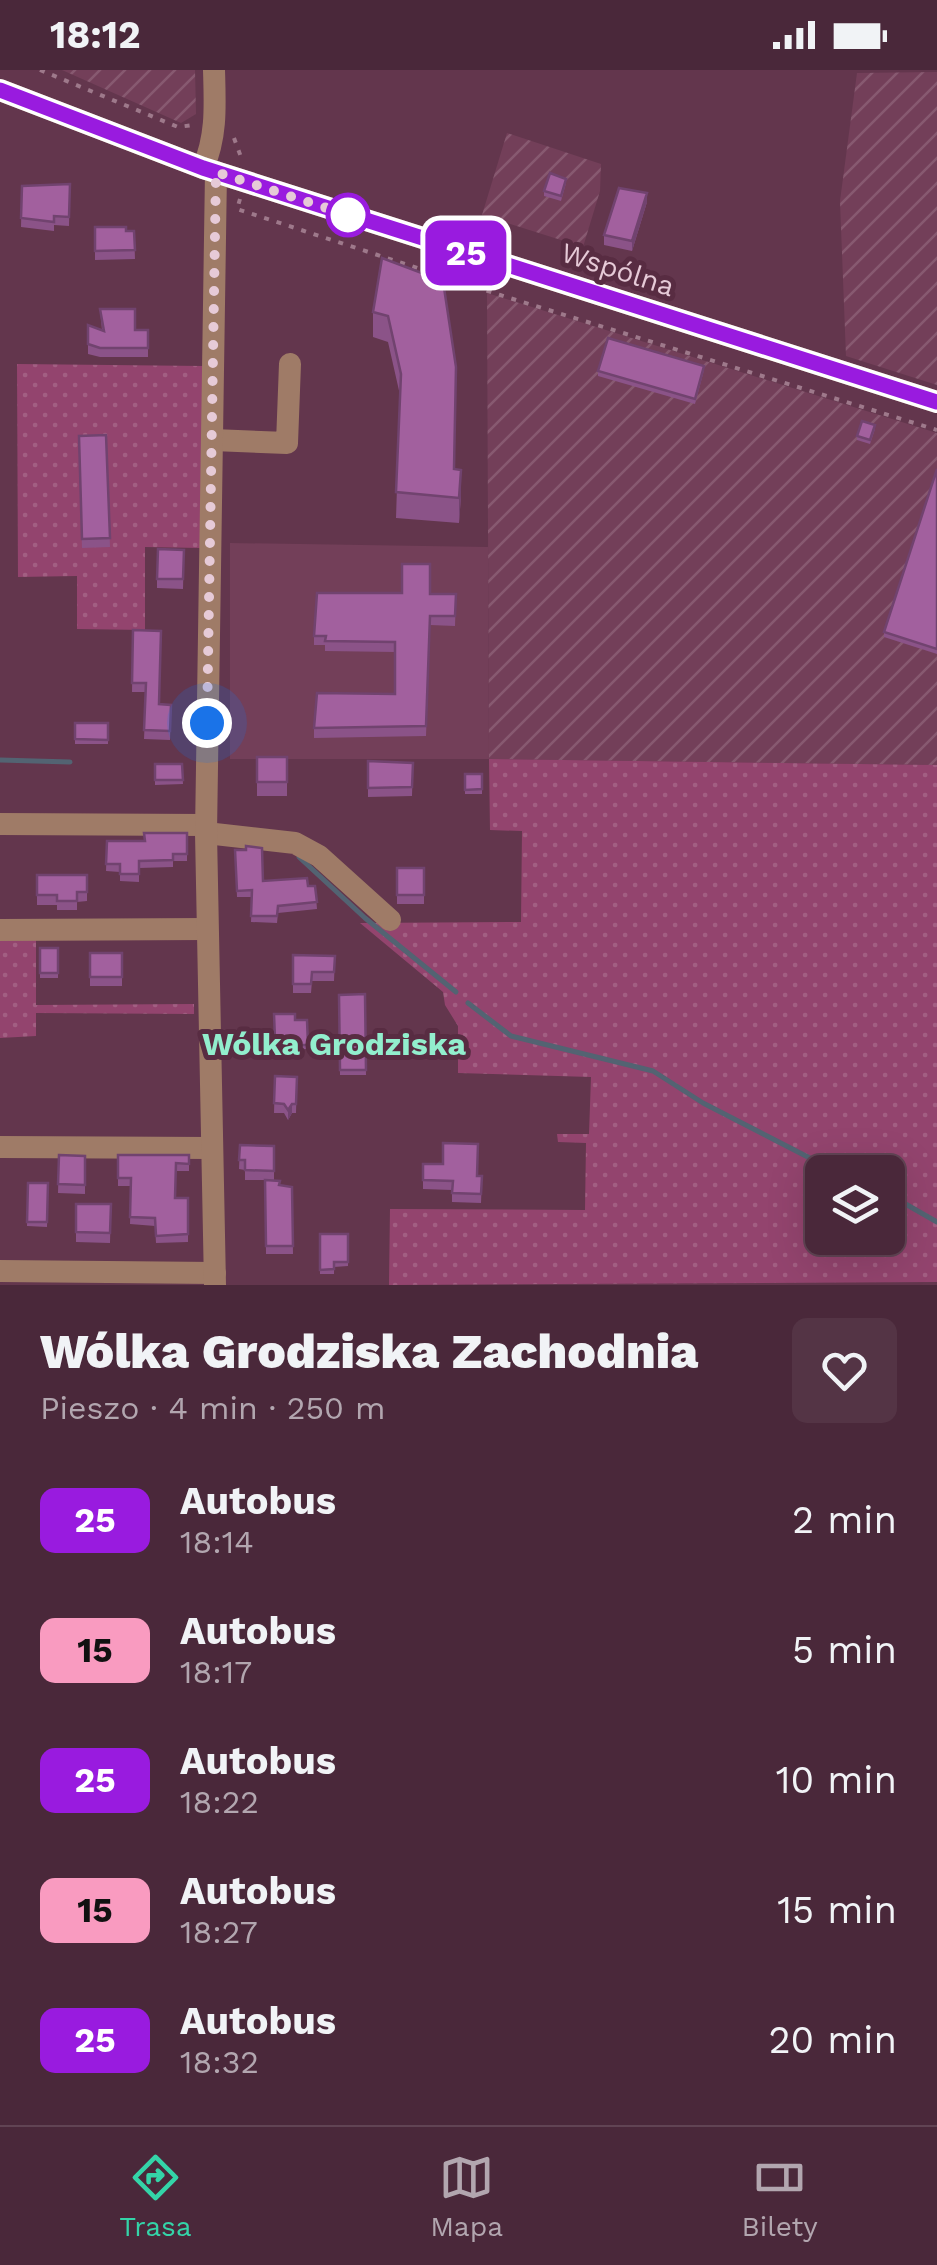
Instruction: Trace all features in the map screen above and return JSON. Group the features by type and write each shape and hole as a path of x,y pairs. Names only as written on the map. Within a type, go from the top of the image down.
{"street":[{"path":"0,1271 215,1279 206,828 214,70"},
{"name":"Wspólna","path":"0,90 210,170 937,402"},
{"path":"213,440 287,443 290,364"},
{"path":"0,824 206,828 295,843 319,856 390,920"},
{"path":"0,930 207,929"},
{"path":"0,1147 212,1148"}],"path":[{"path":"40,70 178,128 190,128 198,119"},
{"path":"234,137 246,170"},
{"path":"242,191 237,209 937,430"}],"shaded area":[{"path":"62,70 195,70 196,114 181,123"},
{"path":"937,72 937,385 846,356 840,201 857,73"},
{"path":"507,133 601,164 600,191 583,247 482,215"},
{"path":"487,293 937,433 937,765 489,759"},
{"path":"17,364 203,366 201,548 145,547 145,630 77,629 77,576 18,577"},
{"path":"230,543 488,547 489,759 230,759"},
{"path":"489,759 937,765 937,1282 389,1285 390,1209 585,1210 586,1143 558,1142 557,1134 589,1134 591,1077 458,1073 458,1026 445,1005 443,992 360,923 521,922 522,831 490,830"},
{"path":"0,938 36,939 36,1005 194,1004 194,1014 36,1013 36,1036 0,1038"}],"building":[{"path":"550,173 566,179 561,196 544,191"},
{"path":"70,184 69,217 54,216 54,222 21,218 22,186"},
{"path":"619,188 647,193 632,241 604,235"},
{"path":"95,227 126,227 126,231 134,231 135,250 95,251"},
{"path":"382,258 443,281 456,367 454,469 461,470 459,498 396,492 401,374 388,316 373,312"},
{"path":"100,309 135,309 135,330 148,330 148,348 100,348 88,344 88,325 104,331"},
{"path":"608,338 704,366 695,399 598,371"},
{"path":"862,421 875,425 870,440 857,436"},
{"path":"106,435 110,538 82,539 79,436"},
{"path":"937,469 937,649 884,632"},
{"path":"158,549 184,550 183,579 157,579"},
{"path":"402,564 430,564 430,594 456,594 455,616 430,616 426,726 314,728 317,693 395,694 395,642 325,641 326,636 314,636 317,593 402,593"},
{"path":"133,630 161,631 159,704 171,705 170,731 144,730 146,683 132,683"},
{"path":"75,723 108,723 108,740 75,739"},
{"path":"257,757 287,757 287,782 257,782"},
{"path":"368,761 413,763 412,787 368,788"},
{"path":"155,764 182,764 183,780 155,780"},
{"path":"465,774 482,774 482,789 465,790"},
{"path":"144,833 187,833 187,854 173,854 173,860 139,861 139,874 120,874 120,864 106,864 107,841 145,841"},
{"path":"246,846 262,848 263,881 307,878 308,886 315,886 317,902 278,906 277,916 251,916 252,890 237,891 235,850 246,850"},
{"path":"397,868 424,868 424,895 397,895"},
{"path":"37,875 87,875 87,892 77,892 77,901 37,895"},
{"path":"40,948 58,948 58,973 40,973"},
{"path":"90,953 122,953 122,977 90,977"},
{"path":"293,955 335,956 334,972 312,972 311,984 293,984"},
{"path":"365,994 366,1070 340,1070 339,995"},
{"path":"274,1014 295,1014 295,1020 307,1020 308,1045 286,1045 286,1039 275,1039"},
{"path":"275,1076 297,1077 296,1104 288,1110 284,1104 274,1103"},
{"path":"443,1143 478,1144 481,1194 452,1193 453,1181 423,1180 423,1164 443,1164"},
{"path":"240,1145 274,1146 274,1171 245,1170 245,1160 239,1160"},
{"path":"59,1155 85,1156 85,1185 58,1184"},
{"path":"118,1155 189,1155 189,1164 176,1163 175,1198 188,1198 188,1234 156,1236 155,1218 130,1217 131,1178 118,1178"},
{"path":"265,1180 292,1187 293,1246 266,1246"},
{"path":"28,1183 48,1183 47,1222 27,1222"},
{"path":"76,1204 111,1204 110,1233 76,1232"},
{"path":"320,1234 348,1234 348,1262 334,1262 334,1269 320,1270"}],"waterway":[{"path":"0,760 70,762"},
{"path":"299,857 365,918 456,992"},
{"path":"468,1003 511,1036 653,1071 703,1103 805,1156"},
{"path":"905,1204 937,1222"}],"bus line":[{"name":"25","path":"0,90 203,168 937,402"}],"district":[{"name":"Wólka Grodziska","path":"334,1044"}],"route":[{"path":"207,723 216,172 348,215"}]}
